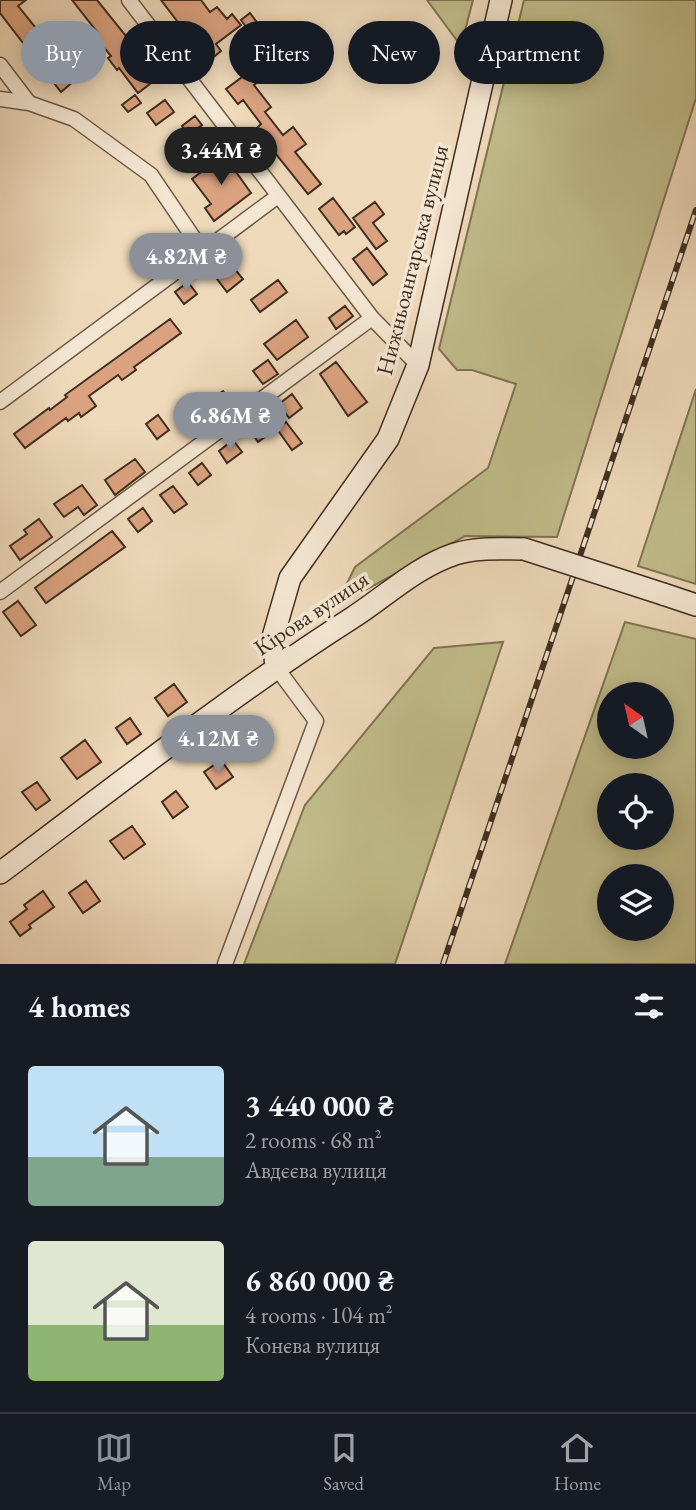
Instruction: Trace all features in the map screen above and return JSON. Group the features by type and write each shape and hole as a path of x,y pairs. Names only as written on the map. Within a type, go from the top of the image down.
{"main road":[{"name":"Нижньоангарська вулиця","path":"276,667 273,637 290,578 388,439 418,365 501,0"},
{"name":"Кірова вулиця","path":"0,873 276,667 424,568 455,554 482,548 524,549 696,605"}],"street":[{"path":"129,0 372,318 418,365"},
{"path":"0,65 29,103"},
{"path":"0,99 29,103 74,119 151,175 203,252"},
{"path":"0,402 278,196"},
{"path":"0,592 372,318"},
{"path":"225,964 316,721 276,667"}],"shaded area":[{"path":"427,0 473,0 468,21 454,21 454,37"},
{"path":"524,0 696,0 696,98 557,537 465,536 336,606 355,567 488,468 516,384 472,370 457,370 439,349 504,84 604,84 604,21 519,21"},
{"path":"696,389 696,584 638,566"},
{"path":"625,622 696,639 696,964 505,964 597,702 597,760 674,760 674,682 604,682"},
{"path":"503,642 395,964 244,964 305,805 434,648"}],"building":[{"path":"0,0 26,0 18,6 30,21 21,21 21,40 0,13"},
{"path":"72,0 97,0 120,29 120,69 117,70 108,58 111,56 106,50 106,21 88,21"},
{"path":"161,0 201,0 210,12 217,7 227,19 232,14 238,21 229,21 229,34 216,44 221,51 215,56 215,21 177,21"},
{"path":"250,13 256,21 242,21"},
{"path":"55,84 70,84 61,92"},
{"path":"131,84 150,84 138,93"},
{"path":"233,84 255,84 271,107 265,112 283,135 293,127 306,144 295,152 321,184 308,194 256,129 261,124 243,100 238,104 226,89"},
{"path":"135,95 141,103 128,112 122,105"},
{"path":"165,100 174,112 156,125 147,113"},
{"path":"195,116 202,125 188,135 182,126"},
{"path":"224,155 251,193 214,221 205,208 211,204 192,179"},
{"path":"333,198 355,227 346,234 344,231 339,235 319,209"},
{"path":"375,202 384,214 373,223 387,241 376,249 353,218"},
{"path":"367,248 387,274 373,285 353,259"},
{"path":"233,267 243,279 227,292 217,279"},
{"path":"278,280 287,292 260,312 251,300"},
{"path":"188,282 197,294 184,304 175,292"},
{"path":"345,306 353,316 336,329 329,318"},
{"path":"170,319 181,333 134,367 136,370 122,380 118,375 89,396 96,406 81,417 79,413 68,421 66,418 25,448 14,434"},
{"path":"296,320 308,337 277,360 264,344"},
{"path":"268,360 278,374 263,384 253,371"},
{"path":"336,362 367,402 348,416 320,374"},
{"path":"223,391 234,405 198,431 187,417"},
{"path":"292,394 302,408 289,418 279,404"},
{"path":"158,415 169,430 157,439 146,424"},
{"path":"262,417 273,431 258,442 248,427"},
{"path":"286,422 302,443 292,450 277,429"},
{"path":"233,440 242,452 227,463 219,451"},
{"path":"135,459 145,472 115,495 105,480"},
{"path":"202,463 211,475 198,485 189,473"},
{"path":"82,485 97,505 84,515 78,507 64,517 54,504"},
{"path":"173,486 187,504 174,513 160,495"},
{"path":"143,508 152,521 138,532 128,519"},
{"path":"39,519 52,537 20,560 10,546 27,534 24,530"},
{"path":"112,531 125,547 46,603 35,588"},
{"path":"18,601 36,625 21,636 3,612"},
{"path":"174,684 187,702 168,716 155,698"},
{"path":"130,718 141,734 127,744 116,728"},
{"path":"85,740 101,762 77,779 61,758"},
{"path":"221,760 233,777 216,789 204,772"},
{"path":"37,782 50,800 36,810 22,792"},
{"path":"176,791 188,807 173,818 162,802"},
{"path":"132,826 145,844 124,859 110,841"},
{"path":"86,881 100,901 83,913 69,893"},
{"path":"43,891 54,907 29,925 31,928 20,936 10,922 27,909 24,905"}],"railway":[{"path":"443,964 696,210"}]}
